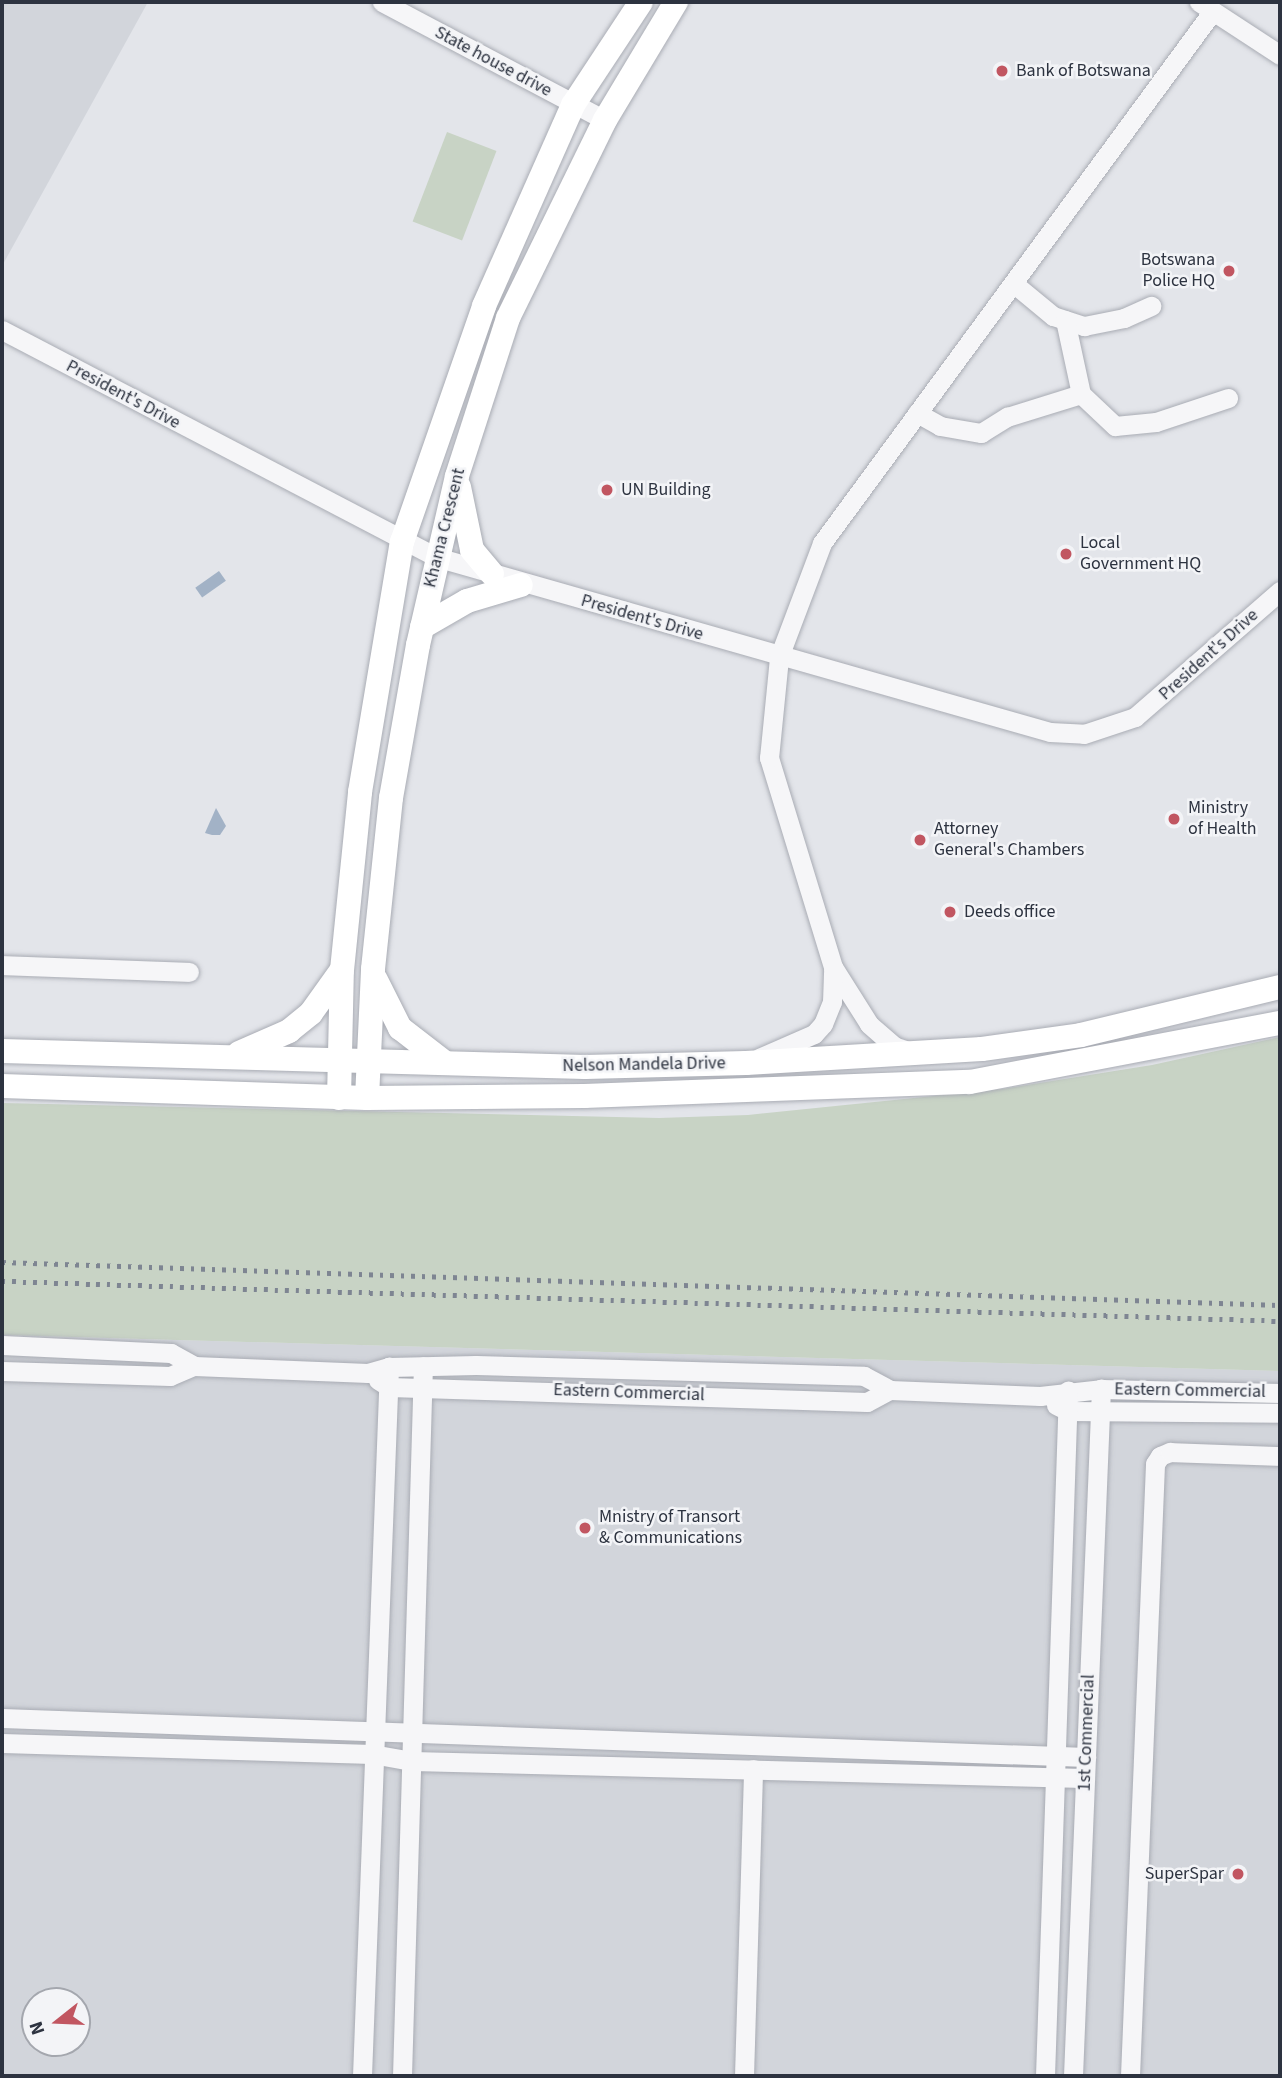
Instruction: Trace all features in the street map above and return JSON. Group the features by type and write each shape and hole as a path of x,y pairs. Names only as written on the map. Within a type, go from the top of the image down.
{"main road":[{"name":"Khama Crescent","path":"339,1098 342,970 360,792 402,542 484,306 573,105 641,2"},
{"name":"Khama Crescent","path":"367,1098 366,1060 373,969 391,798 436,557 457,476 508,318 605,120 676,2"},
{"path":"457,476 472,550 492,574"},
{"path":"422,627 467,601 521,584"},
{"path":"373,969 380,994 400,1028 444,1062"},
{"path":"232,1056 289,1031 311,1013 342,970"},
{"name":"Nelson Mandela Drive","path":"2,1051 585,1068 746,1063 916,1054 1081,1035 1280,987"},
{"name":"Nelson Mandela Drive","path":"2,1086 367,1098 584,1096 970,1082 1280,1023"}],"street":[{"name":"State house drive","path":"382,2 605,120"},
{"path":"916,1054 894,1046 869,1024 833,967 769,758 779,657 822,543 1013,283 1206,7 1280,55"},
{"path":"1013,283 1053,316 1084,326 1124,318 1151,306"},
{"path":"1065,320 1081,394 1115,426 1156,422 1228,398"},
{"name":"President's Drive","path":"2,331 402,542 436,557 521,584 1051,732 1084,734 1135,717 1155,704 1280,591"},
{"path":"917,413 940,426 981,433 1007,417 1081,394"},
{"path":"2,965 189,972"},
{"path":"746,1063 814,1034 823,1024 832,1002 833,967"},
{"path":"2,1345 171,1353 194,1366"},
{"path":"2,1371 170,1376 194,1366 389,1377 372,1754 362,2076"},
{"path":"402,2076 423,1366"},
{"name":"Eastern Commercial","path":"389,1377 423,1366 864,1376 890,1390 1040,1396 1068,1390 1280,1393"},
{"name":"Eastern Commercial","path":"389,1377 422,1387 867,1402 890,1390"},
{"name":"1st Commercial","path":"1045,2076 1052,1777 1068,1390"},
{"name":"1st Commercial","path":"1073,2076 1101,1390"},
{"path":"1040,1396 1068,1411 1280,1413"},
{"path":"1130,2076 1155,1464 1160,1456 1170,1452 1280,1456"},
{"path":"2,1718 373,1729 411,1733 1086,1758"},
{"path":"2,1743 372,1754 412,1761 1085,1778"},
{"path":"744,2076 753,1769"}],"shaded area":[{"path":"2,2 148,2 2,266"},
{"path":"2,1335 1280,1371 1280,2076 2,2076"}],"green space":[{"path":"447,132 496,151 462,241 413,222"},
{"path":"1280,1037 1280,1371 2,1335 2,1103 659,1118 748,1115 1002,1089 1152,1065"}],"water":[{"path":"219,571 226,581 202,597 195,588"},
{"path":"216,808 226,826 220,835 205,833"}],"railway":[{"path":"2,1262 1280,1305"},
{"path":"2,1281 1280,1321"}],"place":[{"name":"Bank of Botswana","path":"1002,71"},
{"name":"Botswana Police HQ","path":"1229,271"},
{"name":"UN Building","path":"607,490"},
{"name":"Local Government HQ","path":"1066,554"},
{"name":"Ministry of Health","path":"1174,819"},
{"name":"Attorney General's Chambers","path":"920,840"},
{"name":"Deeds office","path":"950,912"},
{"name":"Mnistry of Transort & Communications","path":"585,1528"},
{"name":"SuperSpar","path":"1238,1874"}]}
